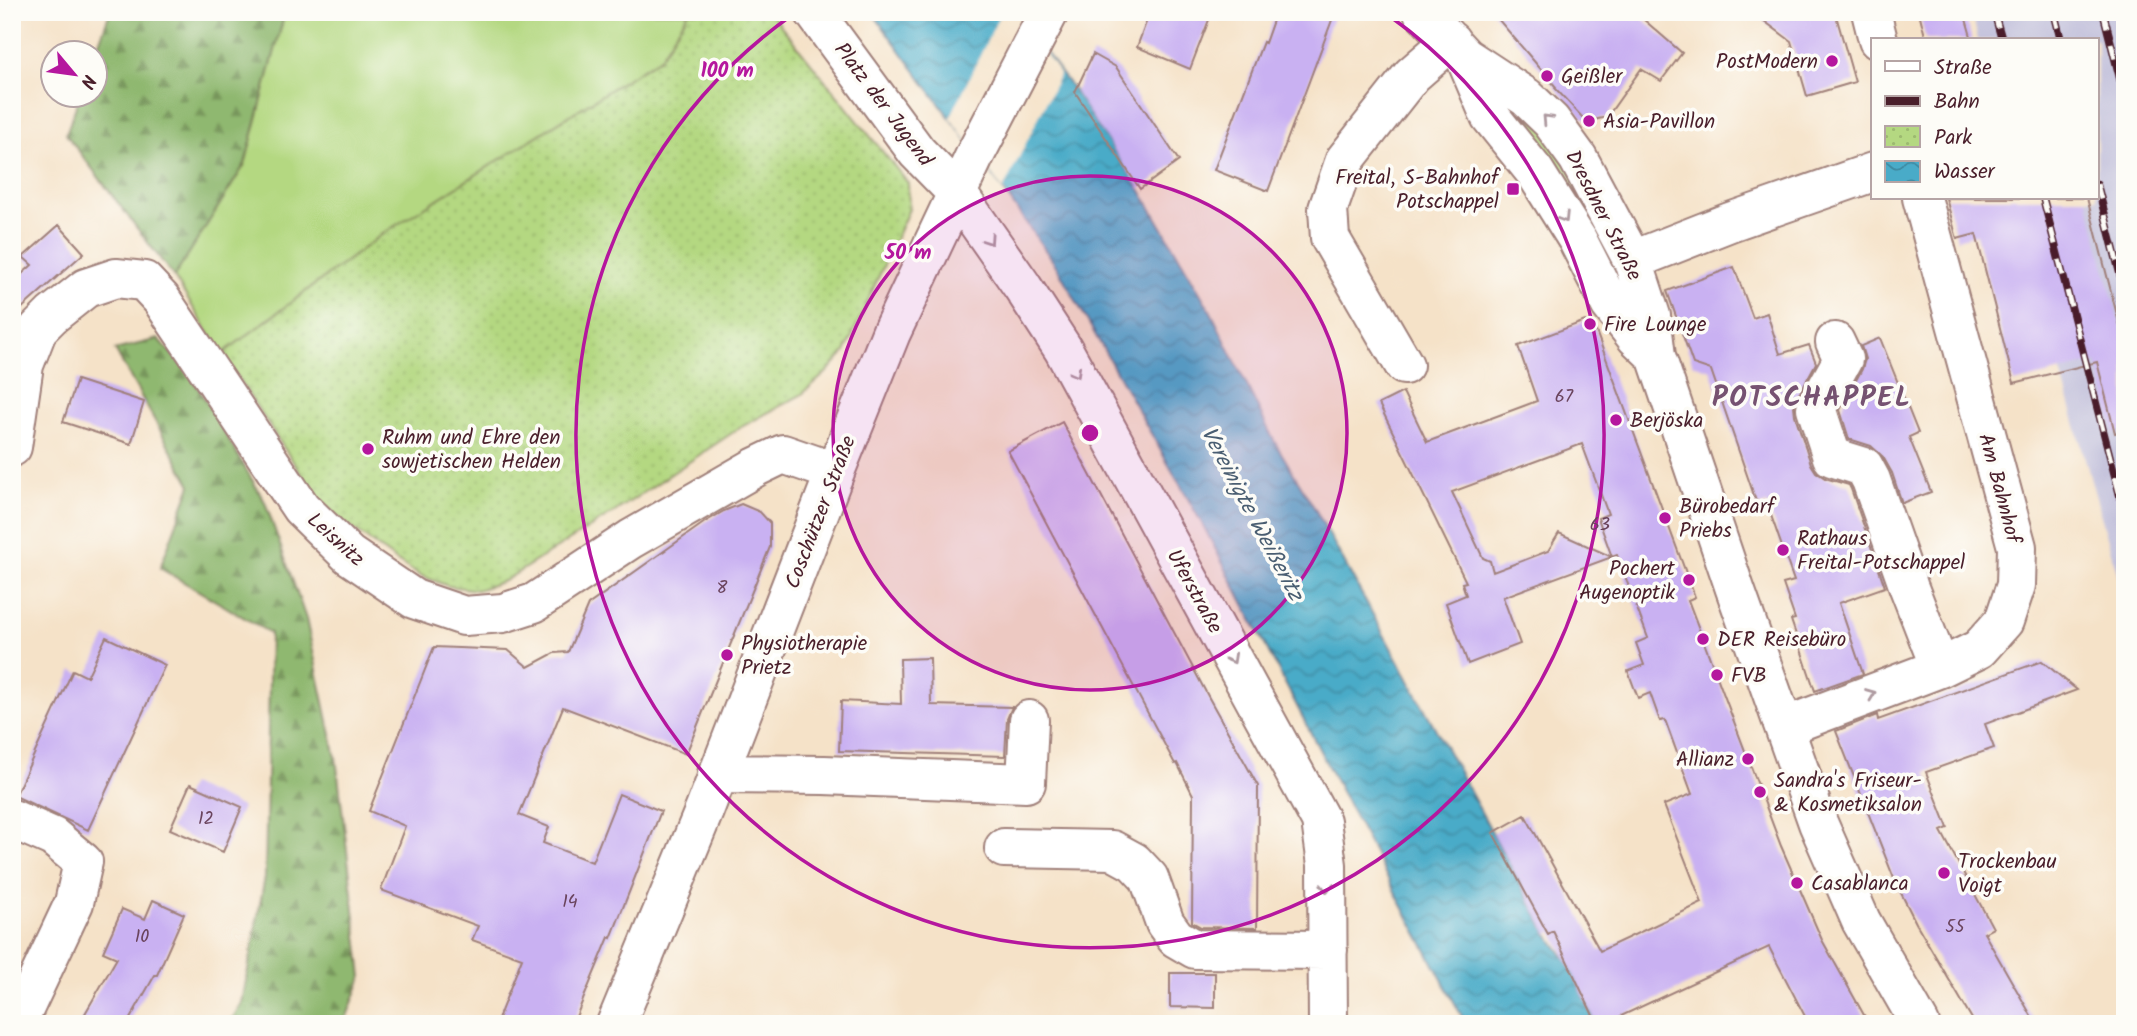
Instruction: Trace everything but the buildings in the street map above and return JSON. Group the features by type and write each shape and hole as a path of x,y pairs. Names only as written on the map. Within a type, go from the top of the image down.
{"street":[{"name":"Platz der Jugend","path":"814,12 917,152 957,193"},
{"name":"Dresdner Straße","path":"1423,12 1458,49 1526,97 1551,121 1578,158 1633,261 1651,316 1656,356 1801,720 1830,853 1851,899 1920,1024"},
{"path":"1871,12 1878,38"},
{"name":"Coschützer Straße","path":"615,1024 704,811 891,333 975,155 1043,25"},
{"path":"1404,365 1330,239 1328,209 1345,160 1412,75 1458,49"},
{"path":"1646,255 1730,222 1871,173"},
{"name":"Uferstraße","path":"957,193 1063,349 1321,821 1327,865 1328,1024"},
{"name":"Am Bahnhof","path":"1801,720 1932,671 1979,649 2004,621 2016,585 2017,547 1923,200"},
{"name":"Leisnitz","path":"12,447 24,365 38,329 86,288 116,278 144,281 161,299 301,508 349,555 414,599 464,616 503,613 534,603 631,539 783,453 835,472"},
{"path":"1835,342 1843,359 1815,408 1832,457 1864,467 1871,480 1909,588 1932,671"},
{"path":"717,774 824,775 1026,783 1028,720"},
{"path":"12,819 53,837 83,862 75,903 17,1024"},
{"path":"1004,848 1112,850 1134,862 1149,878 1165,923 1176,938 1195,948 1328,950"}],"shaded area":[{"path":"1972,12 2125,12 2125,602 2017,200 2098,200 2098,38 1978,38"}],"green space":[{"path":"110,12 285,12 245,164 174,277 66,134 75,108 108,108 108,38 101,38"},
{"path":"285,12 689,12 660,58 384,233 222,354 174,277 245,164"},
{"path":"689,12 770,12 908,183 909,209 845,352 801,395 741,427 616,511 504,581 477,590 448,586 419,575 341,520 315,495 222,354 384,233 660,58"},
{"path":"1510,104 1547,130 1620,256 1605,263 1505,107"},
{"path":"158,339 190,374 265,502 306,619 336,758 362,977 344,1024 229,1024 242,1003 265,877 270,633 160,568 191,485 115,350"}],"water":[{"name":"Vereinigte Weißeritz","path":"872,12 1016,12 1075,92 1140,189 1211,312 1274,441 1315,509 1548,934 1570,965 1597,1024 1466,1024 1205,529 1057,267"}],"pier":[{"path":"1001,12 1016,12 1060,74 1003,190 950,118"}],"railway":[{"path":"1994,12 2001,38"},
{"path":"2054,12 2060,38"},
{"path":"2103,12 2125,98"},
{"path":"2098,188 2125,293"},
{"path":"2044,200 2125,515"}],"place":[{"name":"PostModern","path":"1832,61"},
{"name":"Geißler","path":"1547,76"},
{"name":"Asia-Pavillon","path":"1589,121"},
{"name":"Freital, S-Bahnhof Potschappel","path":"1513,189"},
{"name":"Fire Lounge","path":"1590,324"},
{"name":"Berjöska","path":"1616,420"},
{"name":"Ruhm und Ehre den sowjetischen Helden","path":"368,449"},
{"name":"Bürobedarf Priebs","path":"1665,518"},
{"name":"Rathaus Freital-Potschappel","path":"1783,550"},
{"name":"Pochert Augenoptik","path":"1689,580"},
{"name":"DER Reisebüro","path":"1703,639"},
{"name":"Physiotherapie Prietz","path":"727,655"},
{"name":"FVB","path":"1717,675"},
{"name":"Allianz","path":"1748,759"},
{"name":"Sandra's Friseur- & Kosmetiksalon","path":"1760,792"},
{"name":"Trockenbau Voigt","path":"1944,873"},
{"name":"Casablanca","path":"1797,883"}],"district":[{"name":"POTSCHAPPEL","path":"1812,396"}]}
